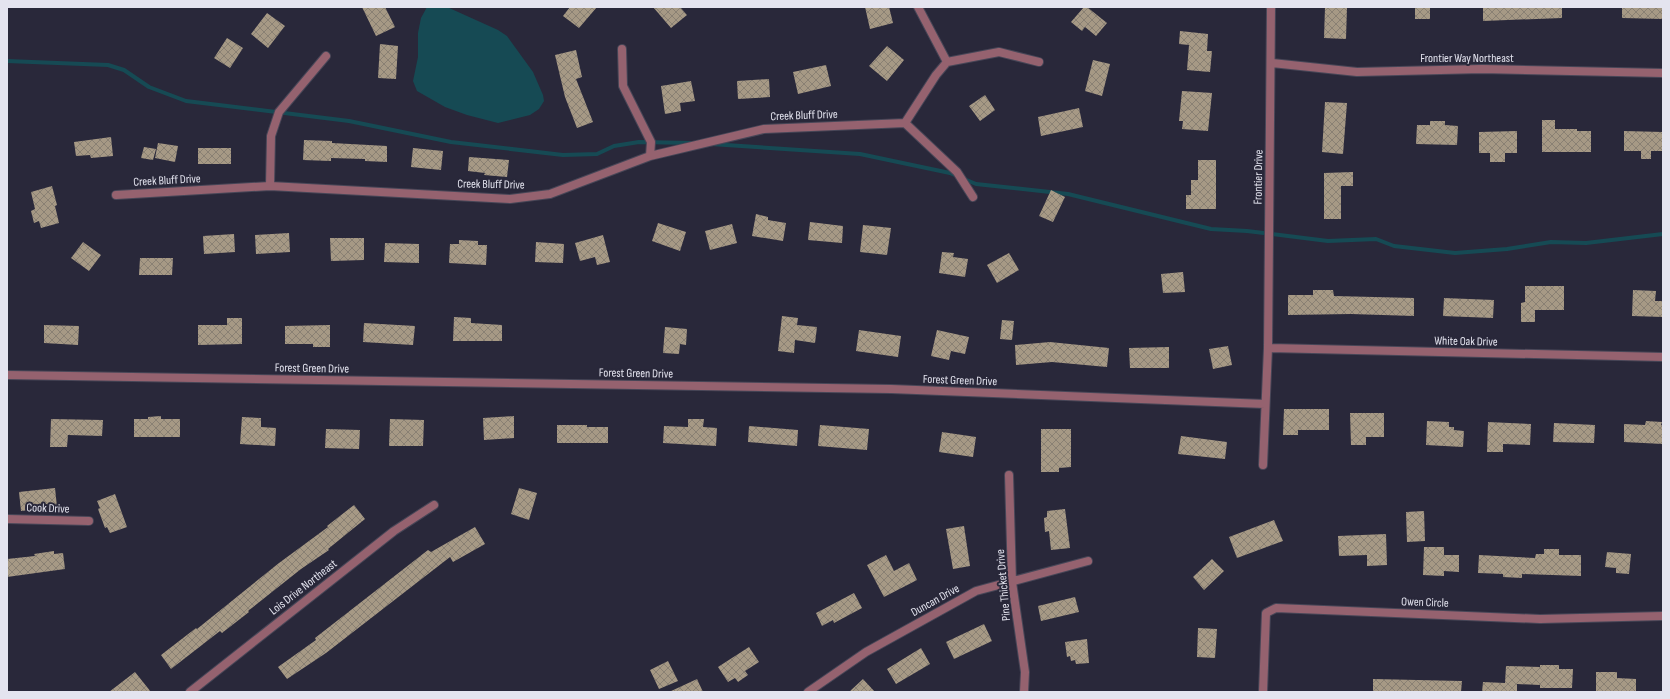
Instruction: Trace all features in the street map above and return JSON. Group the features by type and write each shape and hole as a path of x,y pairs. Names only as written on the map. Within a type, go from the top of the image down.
{"street":[{"path":"918,7 947,62"},
{"name":"Frontier Drive","path":"1265,404 1268,348 1272,63 1271,7"},
{"path":"622,49 623,86 651,142 650,156"},
{"path":"973,197 957,172 905,123 936,75 947,62 1000,52 1039,62"},
{"path":"270,186 271,136 280,112 326,56"},
{"name":"Frontier Way Northeast","path":"1272,63 1357,72 1482,69 1663,73"},
{"name":"Creek Bluff Drive","path":"116,195 270,186 510,199 550,194 650,156 764,129 905,123"},
{"name":"White Oak Drive","path":"1268,348 1663,357"},
{"name":"Forest Green Drive","path":"7,375 891,389 1265,404"},
{"path":"1263,465 1265,404"},
{"name":"Pine Thicket Drive","path":"1009,476 1012,582 1025,672 1024,692"},
{"name":"Lois Drive Northeast","path":"190,692 394,531 434,505"},
{"name":"Cook Drive","path":"7,519 89,521"},
{"name":"Duncan Drive","path":"808,692 866,652 976,591 1088,561"},
{"name":"Owen Circle","path":"1263,692 1266,613 1276,608 1540,619 1663,616"}],"shaded area":[{"path":"427,7 447,7 498,30 507,36 533,72 544,101 539,109 530,115 498,123 467,115 445,107 417,91 413,81 418,57 418,33 421,18"}],"building":[{"path":"362,7 385,7 395,27 376,36"},
{"path":"570,7 597,7 579,28 563,16"},
{"path":"653,7 680,7 687,15 671,28"},
{"path":"865,7 889,7 893,23 870,29"},
{"path":"1084,7 1087,7 1107,23 1096,36 1085,27 1082,31 1071,22"},
{"path":"1325,7 1347,7 1346,39 1324,38"},
{"path":"1415,7 1430,7 1430,19 1415,19"},
{"path":"1483,7 1562,7 1562,18 1483,21"},
{"path":"1622,7 1663,7 1663,19 1622,18"},
{"path":"267,13 285,26 268,48 251,34"},
{"path":"1180,31 1208,34 1207,51 1212,51 1210,72 1187,70 1189,45 1179,44"},
{"path":"227,38 243,48 230,68 214,58"},
{"path":"380,44 398,46 396,79 378,78"},
{"path":"887,46 904,60 887,81 869,66"},
{"path":"576,50 582,77 576,79 593,122 577,128 565,97 555,55"},
{"path":"1093,60 1110,64 1102,96 1085,91"},
{"path":"826,65 831,86 798,94 793,72"},
{"path":"769,79 770,97 738,99 737,81"},
{"path":"691,81 695,101 680,103 681,111 665,114 661,86"},
{"path":"1182,91 1212,93 1208,131 1182,129 1183,121 1179,121"},
{"path":"985,95 995,110 980,121 969,106"},
{"path":"1325,102 1347,103 1343,154 1322,152"},
{"path":"1079,108 1083,127 1041,136 1038,117"},
{"path":"1542,120 1555,120 1555,129 1577,129 1577,131 1591,131 1591,152 1542,152"},
{"path":"1430,121 1445,121 1445,125 1458,126 1457,145 1416,144 1417,125 1430,125"},
{"path":"1517,131 1517,153 1505,153 1505,162 1490,162 1490,153 1479,153 1479,132"},
{"path":"1624,131 1663,132 1663,151 1651,151 1651,159 1641,159 1641,151 1624,151"},
{"path":"111,137 113,156 91,158 90,155 76,156 74,142"},
{"path":"304,140 387,146 387,162 365,161 365,159 331,158 331,161 303,160"},
{"path":"158,143 178,146 175,162 155,158"},
{"path":"144,147 156,149 153,160 141,158"},
{"path":"198,148 231,148 231,164 198,164"},
{"path":"413,148 443,151 441,170 411,167"},
{"path":"469,157 509,160 507,177 484,175 485,173 468,171"},
{"path":"1198,160 1216,160 1216,209 1186,209 1186,195 1191,195 1191,180 1198,180"},
{"path":"1353,172 1353,186 1341,186 1341,219 1324,219 1324,173"},
{"path":"52,186 57,205 55,206 59,223 41,228 39,221 34,223 31,211 35,209 31,192"},
{"path":"1051,190 1065,197 1053,222 1039,216"},
{"path":"756,214 768,217 768,220 786,223 783,241 752,236"},
{"path":"810,222 843,226 842,243 808,240"},
{"path":"658,223 686,232 680,251 652,241"},
{"path":"732,224 737,243 710,250 705,231"},
{"path":"863,225 891,228 887,255 860,252"},
{"path":"289,233 290,252 256,254 255,235"},
{"path":"234,234 235,252 204,254 203,236"},
{"path":"603,235 610,262 597,265 595,257 580,261 575,243"},
{"path":"330,238 364,238 364,260 331,261"},
{"path":"459,240 478,241 478,245 487,245 486,265 449,263 450,244 459,244"},
{"path":"83,242 101,255 89,271 71,258"},
{"path":"536,242 564,244 563,263 535,262"},
{"path":"385,243 419,244 419,263 384,262"},
{"path":"942,252 954,253 953,257 968,259 965,277 939,273"},
{"path":"1009,253 1019,270 997,283 987,265"},
{"path":"140,258 173,258 172,275 139,275"},
{"path":"1183,272 1185,292 1163,293 1161,274"},
{"path":"1525,286 1564,286 1564,310 1535,310 1535,322 1521,322 1521,303 1525,302"},
{"path":"1313,290 1333,290 1334,296 1414,298 1414,316 1351,314 1288,315 1288,295 1313,295"},
{"path":"1633,290 1656,291 1655,301 1663,301 1663,317 1632,316"},
{"path":"1444,298 1494,300 1493,318 1443,316"},
{"path":"782,316 798,318 797,325 817,327 815,343 795,340 794,353 778,351"},
{"path":"454,317 471,318 471,323 502,325 502,341 453,341"},
{"path":"227,318 242,318 242,344 198,345 198,325 227,325"},
{"path":"1002,320 1014,321 1012,340 1000,339"},
{"path":"364,323 415,326 413,345 363,342"},
{"path":"44,325 79,326 78,345 44,343"},
{"path":"330,325 330,347 313,347 313,344 285,344 285,326"},
{"path":"665,327 687,329 686,345 680,344 679,354 663,353"},
{"path":"859,330 901,336 898,357 856,351"},
{"path":"937,330 969,337 965,354 951,351 949,360 931,356"},
{"path":"1050,342 1109,348 1107,367 1052,362 1016,365 1015,345"},
{"path":"1228,346 1232,365 1213,369 1209,349"},
{"path":"1169,347 1169,368 1130,368 1129,348"},
{"path":"1284,409 1329,409 1329,430 1298,430 1298,435 1283,435"},
{"path":"1350,413 1384,413 1384,437 1366,437 1366,445 1351,445"},
{"path":"161,416 161,419 180,419 180,437 134,437 134,419 148,419 148,417"},
{"path":"514,416 514,438 484,440 483,418"},
{"path":"242,417 261,418 261,427 276,428 275,446 240,444"},
{"path":"51,419 103,420 102,436 68,435 67,447 50,447"},
{"path":"390,419 424,420 423,446 389,446"},
{"path":"688,419 704,419 703,427 717,428 716,446 663,443 664,426 688,427"},
{"path":"1427,421 1449,422 1449,427 1454,427 1454,430 1464,431 1463,447 1426,445"},
{"path":"1646,421 1662,422 1663,444 1624,442 1624,424 1645,425"},
{"path":"1488,422 1531,424 1530,445 1503,444 1503,452 1487,452"},
{"path":"1554,423 1595,425 1594,443 1553,442"},
{"path":"557,425 608,427 608,443 557,443"},
{"path":"820,425 869,429 867,450 818,446"},
{"path":"749,426 798,430 797,446 748,442"},
{"path":"326,429 360,430 359,449 325,448"},
{"path":"1041,429 1071,429 1071,467 1059,468 1059,472 1041,472"},
{"path":"942,432 976,437 973,457 939,452"},
{"path":"1181,436 1227,442 1225,459 1178,454"},
{"path":"55,488 57,507 21,511 19,492"},
{"path":"519,488 537,493 529,520 511,514"},
{"path":"115,494 127,527 110,533 107,527 105,528 98,509 100,508 97,501"},
{"path":"354,505 365,519 328,549 329,550 301,569 222,633 220,631 171,669 161,655 196,628 197,629"},
{"path":"1065,509 1070,548 1051,550 1049,531 1045,532 1044,518 1047,517 1047,511"},
{"path":"1424,511 1425,541 1407,542 1406,512"},
{"path":"1274,520 1283,541 1237,558 1229,537"},
{"path":"964,526 970,566 953,569 946,529"},
{"path":"475,527 485,544 453,562 450,557 326,653 287,679 278,667 316,640 315,638 428,550 431,552"},
{"path":"1386,534 1387,565 1367,566 1367,555 1339,556 1338,536"},
{"path":"1424,547 1444,547 1444,555 1459,555 1459,572 1444,571 1444,576 1423,575"},
{"path":"1544,549 1559,549 1559,555 1581,555 1581,576 1522,574 1522,578 1503,577 1503,574 1478,573 1479,555 1535,558 1536,554 1544,554"},
{"path":"54,551 54,554 63,553 65,569 7,577 7,559 35,556 34,554"},
{"path":"1607,552 1631,554 1629,574 1616,573 1616,568 1605,567"},
{"path":"886,555 894,571 909,563 917,580 884,597 867,565"},
{"path":"1212,559 1224,571 1204,590 1193,577"},
{"path":"854,593 862,608 834,623 833,620 822,626 816,613"},
{"path":"1075,597 1079,612 1041,621 1038,606"},
{"path":"984,624 992,641 954,659 946,642"},
{"path":"1198,628 1217,629 1215,658 1197,657"},
{"path":"1087,639 1089,663 1076,664 1075,660 1071,661 1070,656 1067,657 1065,642"},
{"path":"749,647 759,662 745,671 748,675 738,682 735,678 728,682 718,667"},
{"path":"921,648 930,664 896,684 887,669"},
{"path":"668,661 678,681 659,689 650,670"},
{"path":"1540,665 1559,665 1559,669 1573,669 1572,688 1540,688 1540,685 1517,684 1517,692 1482,692 1483,682 1505,683 1506,666 1540,667"},
{"path":"135,672 151,692 109,692"},
{"path":"1596,672 1617,672 1617,678 1636,679 1636,692 1596,691"},
{"path":"697,679 703,692 669,692"},
{"path":"863,679 875,692 849,692"},
{"path":"1373,679 1462,681 1461,692 1373,692"}],"waterway":[{"path":"7,61 108,65 124,70 149,87 186,101 349,121 451,142 563,155 597,154 614,146 639,142 692,143"},
{"path":"711,144 860,154 950,173 976,184 1068,194 1211,229 1247,231 1328,241 1376,239 1394,246 1455,253 1507,249 1551,242 1586,243 1663,234"}]}
